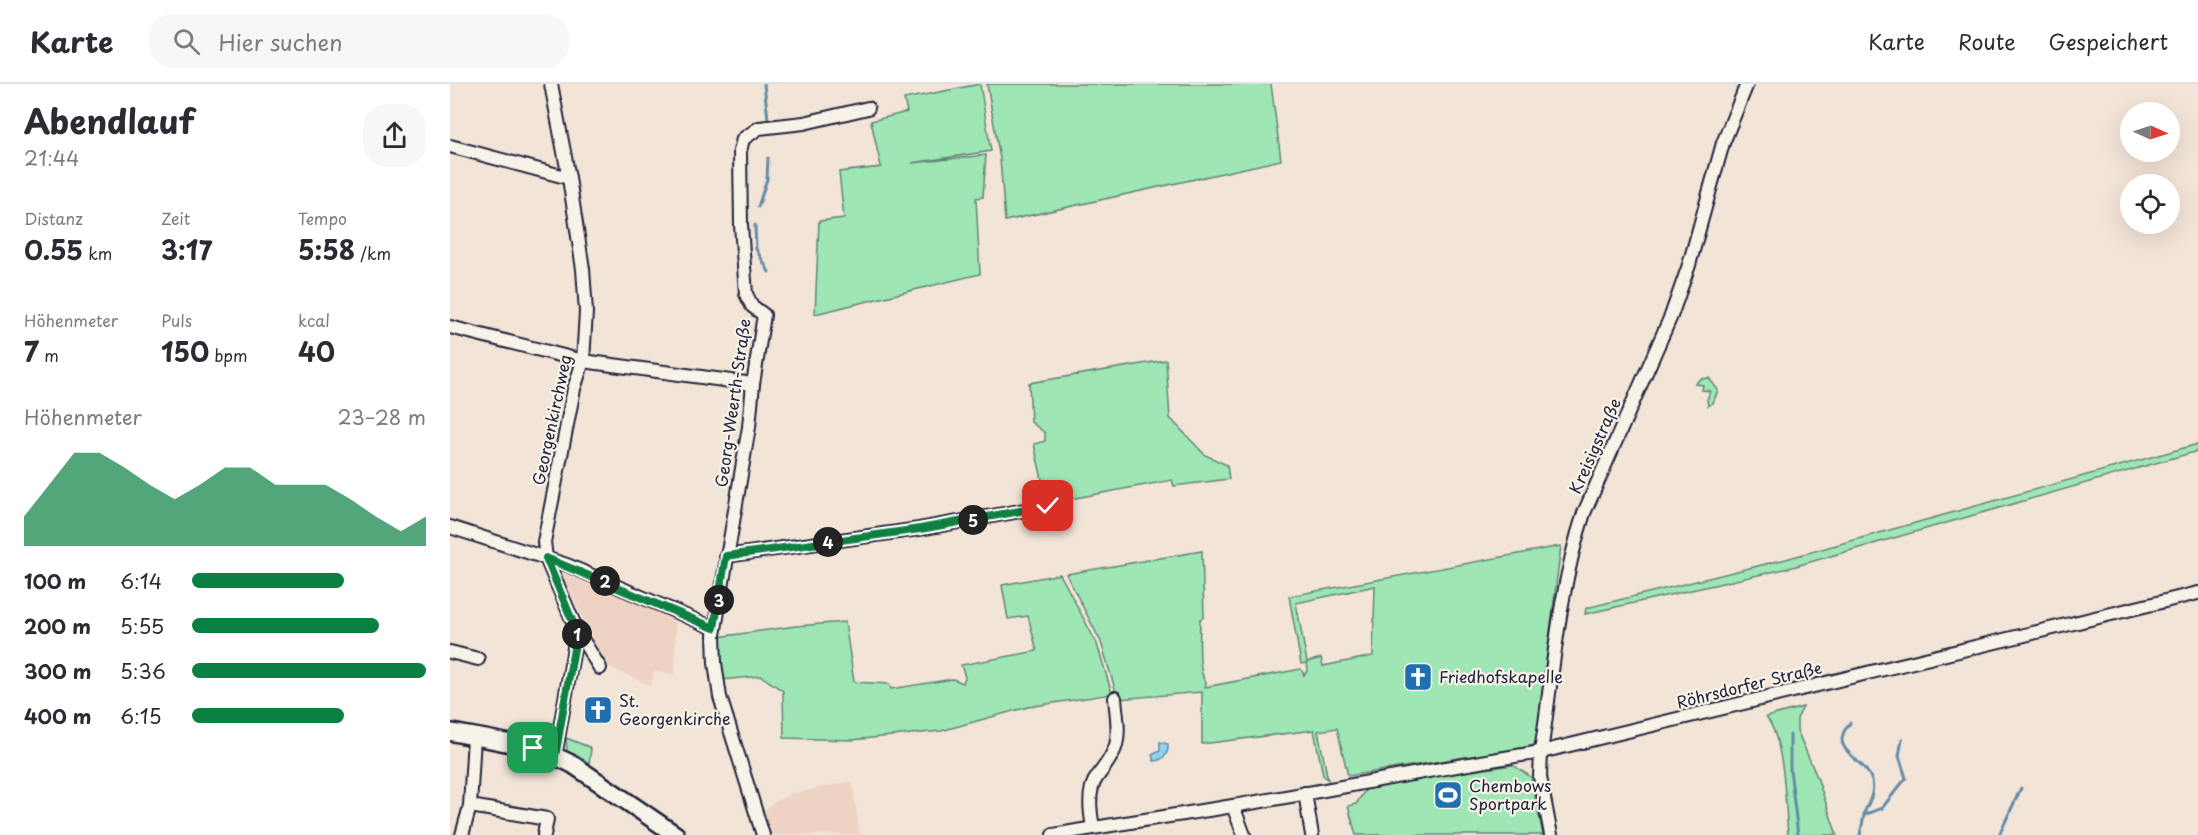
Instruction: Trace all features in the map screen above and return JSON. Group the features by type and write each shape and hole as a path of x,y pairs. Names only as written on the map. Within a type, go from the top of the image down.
{"street":[{"name":"Georgenkirchweg","path":"551,84 569,178 585,289 583,361 574,389 544,542 546,558 577,632 600,668"},
{"name":"Kreisigstraße","path":"1551,835 1540,777 1541,752 1573,544 1584,513 1671,316 1689,265 1723,143 1747,84"},
{"name":"Georg-Weerth-Straße","path":"763,835 720,697 715,663 714,628 749,427 764,315 752,306 746,294 741,225 740,151 743,139 759,128 804,123 868,108"},
{"path":"450,146 569,178"},
{"path":"450,327 583,361 753,384"},
{"path":"726,556 920,529 1048,506"},
{"path":"450,527 546,558 714,628"},
{"name":"Röhrsdorfer Straße","path":"1053,835 1541,752 2198,593"},
{"path":"555,756 577,632"},
{"path":"450,652 478,659"},
{"path":"1090,830 1092,788 1116,745 1114,698"},
{"path":"450,732 533,748 555,756 572,764 653,827 676,835"},
{"path":"462,835 470,806 474,737"},
{"path":"1305,793 1312,835"},
{"path":"470,806 547,819 544,835"},
{"path":"1233,806 1244,835"}],"shaded area":[{"path":"561,573 676,618 675,675 654,671 651,686 605,665"},
{"path":"852,781 860,835 772,835 764,811 773,803 790,794"}],"green space":[{"path":"980,84 991,151 912,163 986,155 983,197 976,198 980,274 815,314 819,221 844,218 839,172 881,167 871,121 907,112 904,99"},
{"path":"987,84 1271,84 1281,160 1005,221 1000,159"},
{"path":"1166,360 1170,418 1205,455 1227,465 1229,479 1174,486 1172,480 1049,503 1048,506 1034,444 1045,441 1045,433 1031,422 1029,383"},
{"path":"1709,378 1718,390 1713,403 1708,406 1710,391 1702,390 1703,385 1695,384 1700,379"},
{"path":"2198,444 2198,451 1789,568 1585,614 1586,608 1786,559"},
{"path":"1561,546 1536,740 1533,746 1348,776 1337,728 1318,731 1328,780 1323,775 1314,730 1202,744 1202,692 1118,699 1101,642 1066,574 1202,551 1204,617 1200,619 1200,653 1205,687 1301,669 1304,675 1308,670 1307,663 1301,664 1289,596","holes":["1375,586 1373,656 1323,666 1321,658 1307,662 1296,603"]},
{"path":"1060,574 1097,644 1112,694 1028,707 941,731 852,740 784,738 783,691 761,676 721,680 718,637 845,622 854,682 889,684 891,689 953,679 963,683 965,677 961,665 1037,651 1028,616 1008,619 1002,585"},
{"path":"1803,707 1797,719 1797,730 1817,777 1837,835 1788,835 1781,756 1772,727 1766,717"},
{"path":"566,738 591,749 589,764 567,751"},
{"name":"Chembows Sportpark","path":"1513,765 1531,777 1543,835 1356,835 1348,806 1356,804 1368,786"}],"water":[{"path":"1160,742 1168,744 1168,750 1163,758 1154,761 1152,755 1160,751"}],"waterway":[{"path":"764,84 768,119"},
{"path":"758,207 767,179 768,158"},
{"path":"755,225 756,249 769,272"},
{"path":"1850,723 1842,741 1844,748 1863,766 1873,785 1872,794 1864,813"},
{"path":"1790,735 1790,769 1798,835"},
{"path":"1860,835 1864,815 1882,808 1906,778 1899,756 1902,739"},
{"path":"1999,835 2021,788"}],"place":[{"name":"Friedhofskapelle","path":"1418,677"},
{"name":"St. Georgenkirche","path":"598,710"},
{"name":"Chembows Sportpark","path":"1448,795"}],"route":[{"path":"533,748 555,756 577,632 546,558 714,628 726,556 920,529 1048,506"}]}
